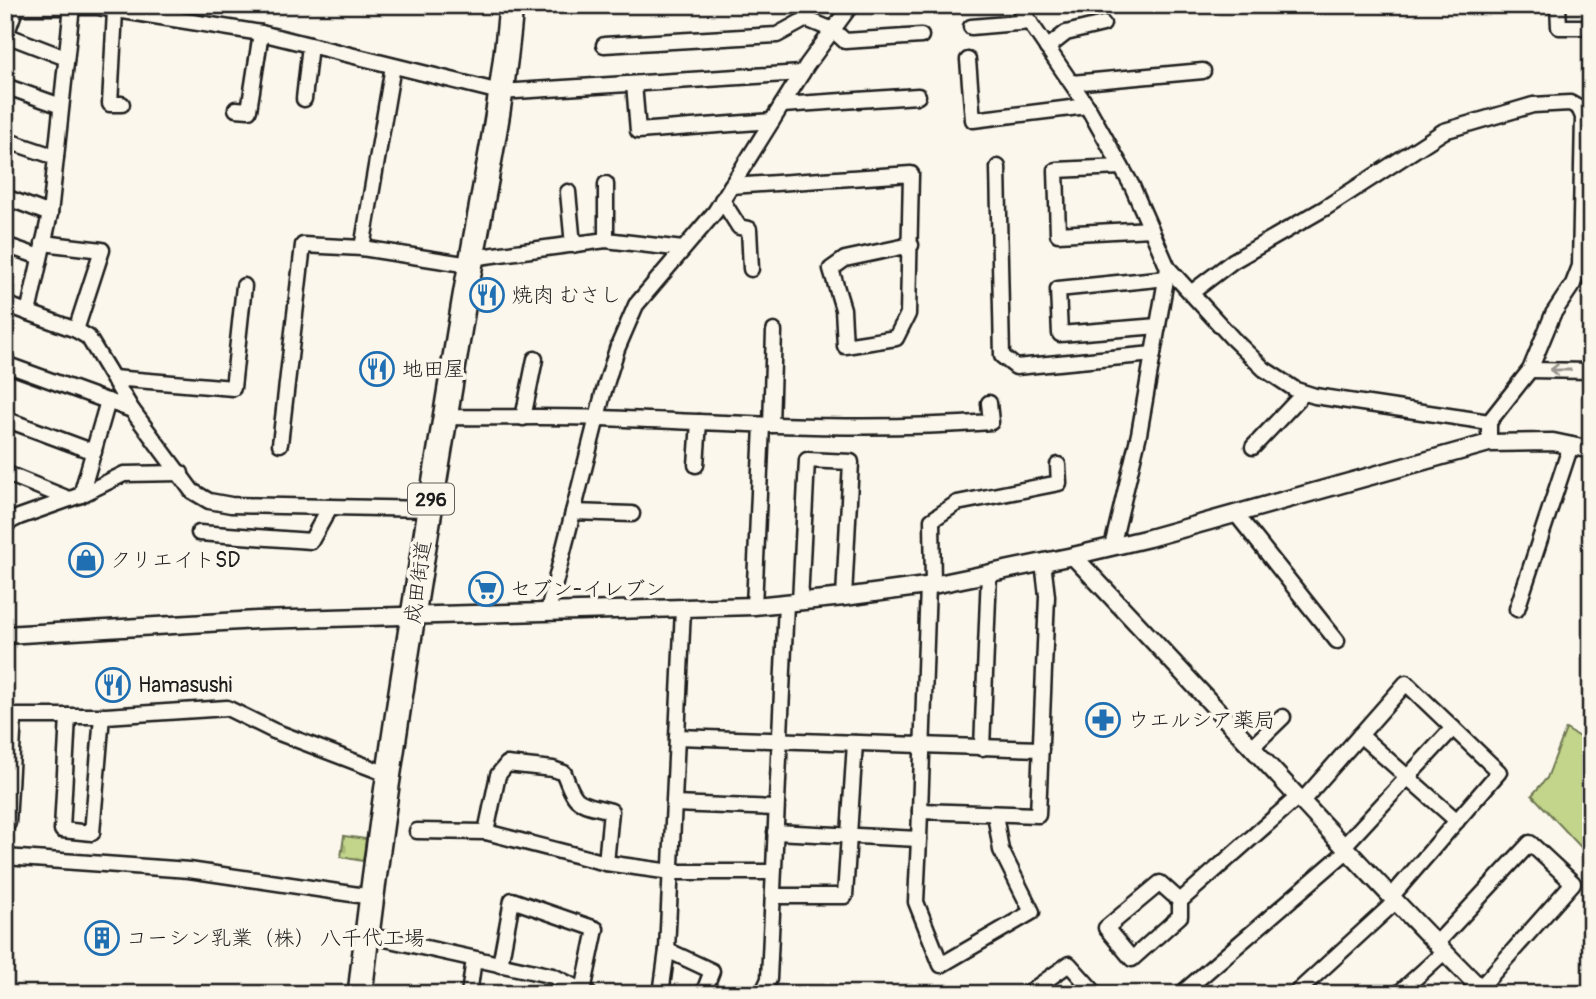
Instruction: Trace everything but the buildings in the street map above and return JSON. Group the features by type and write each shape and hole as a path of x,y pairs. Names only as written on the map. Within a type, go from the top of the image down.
{"highway":[{"name":"成田街道","path":"360,994 387,774 429,509 488,177 511,5"}],"street":[{"path":"548,611 597,418 617,349 636,305 722,200 802,73 851,5"},
{"path":"1018,5 1087,106 1121,167 1151,229 1167,273 1139,434 1112,547"},
{"path":"1558,5 1559,27 1580,27"},
{"path":"28,313 50,214 72,6"},
{"path":"66,58 6,37 11,7 98,7 261,33 500,92 802,73"},
{"path":"115,11 110,104 122,104"},
{"path":"604,46 777,35 806,19 833,30 845,41 921,36"},
{"path":"971,27 1030,22"},
{"path":"1046,48 1066,33 1103,24"},
{"path":"236,109 249,110 261,33"},
{"path":"304,99 310,45"},
{"path":"968,60 973,120 1087,106"},
{"path":"362,248 393,66"},
{"path":"1072,83 1203,71"},
{"path":"634,83 638,131 772,121"},
{"path":"5,86 61,106"},
{"path":"782,105 918,96"},
{"path":"1191,293 1233,261 1325,208 1444,131 1533,105 1570,103 1579,108 1583,117 1580,266 1573,284 1553,314 1530,370 1489,422 1489,443"},
{"path":"5,140 56,157"},
{"path":"998,167 1002,356 1016,368 1153,354"},
{"path":"1121,167 1056,170 1058,234 1151,229"},
{"path":"731,186 911,174 911,245 908,314 896,338 845,345 843,309 831,269 845,259 911,245"},
{"path":"606,184 606,240"},
{"path":"568,192 573,245"},
{"path":"5,197 50,214"},
{"path":"722,200 739,227 749,229 751,269"},
{"path":"281,444 303,245 362,248 471,261 606,240 683,249"},
{"path":"5,245 42,250 102,250 76,330"},
{"path":"1158,326 1060,334 1058,289 1167,273 1191,293 1264,369 1296,390 1350,403 1489,422"},
{"path":"113,377 233,388 244,286"},
{"path":"5,304 88,337 131,410 192,491 209,501 231,505 429,509"},
{"path":"754,606 774,331"},
{"path":"523,418 535,359"},
{"path":"5,364 131,410"},
{"path":"1530,370 1591,370"},
{"path":"1253,447 1304,393"},
{"path":"75,497 94,452 108,401"},
{"path":"446,417 597,418 767,425 925,427 991,422 989,403"},
{"path":"5,419 94,452"},
{"path":"696,465 699,422"},
{"path":"5,635 257,620 683,609 793,603 931,585 1073,556 1236,514 1489,443 1553,442 1591,450"},
{"path":"1517,609 1571,445"},
{"path":"762,994 769,979 779,740 807,460 851,462 844,597"},
{"path":"995,814 1001,850 1032,912 941,965 916,902 932,520 957,503 1059,483 1058,465"},
{"path":"5,473 75,497"},
{"path":"5,524 75,497 124,474 181,474"},
{"path":"199,533 310,541 330,507"},
{"path":"573,512 632,514"},
{"path":"1236,514 1337,641"},
{"path":"1073,556 1253,746 1393,900 1440,948 1483,991 1573,883 1530,843 1440,948 1398,994"},
{"path":"920,811 1038,815 1047,596 1043,562"},
{"path":"982,748 989,573"},
{"path":"660,994 667,950 683,609"},
{"path":"1180,901 1160,883 1106,928 1132,959 1180,916 1180,901 1301,798 1406,683 1499,772 1393,900 1295,994"},
{"path":"8,823 10,716 102,716 227,708 274,731 387,774"},
{"path":"68,716 62,830 92,833 102,716"},
{"path":"1253,746 1283,717"},
{"path":"1181,994 1346,848 1453,727"},
{"path":"1360,735 1457,821"},
{"path":"677,737 1041,749"},
{"path":"772,896 845,896 855,743"},
{"path":"486,832 498,775 507,764 553,768 564,773 573,798 578,802 611,811 606,863"},
{"path":"674,804 776,808"},
{"path":"418,831 486,832 606,863 671,872 774,872"},
{"path":"775,832 919,839"},
{"path":"5,858 189,870 372,897"},
{"path":"367,935 500,965 553,976 586,992 596,929 513,900 500,965"},
{"path":"667,950 712,971 703,994"},
{"path":"468,994 474,959"},
{"path":"1027,994 1069,964 1096,994"}],"green space":[{"path":"1566,729 1591,744 1591,858 1532,795 1547,778"},
{"path":"344,836 366,839 363,861 341,857"}],"place":[{"name":"焼肉 むさし","path":"487,295"},
{"name":"地田屋","path":"377,369"},
{"name":"クリエイトSD","path":"86,560"},
{"name":"セブン-イレブン","path":"486,589"},
{"name":"Hamasushi","path":"113,685"},
{"name":"ウエルシア薬局","path":"1103,720"},
{"name":"コーシン乳業（株） 八千代工場","path":"102,938"}]}
